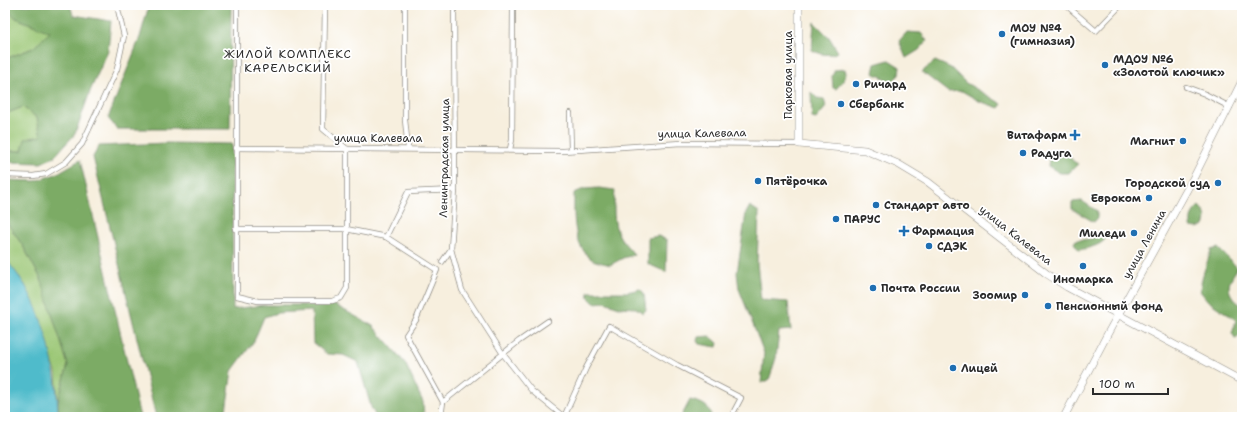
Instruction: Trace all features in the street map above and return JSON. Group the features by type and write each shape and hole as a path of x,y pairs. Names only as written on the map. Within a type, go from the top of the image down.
{"main road":[{"name":"Парковая улица","path":"799,5 800,144"},
{"name":"улица Ленина","path":"1064,417 1230,107 1242,81"},
{"name":"улица Калевала","path":"800,144 866,150 898,164 934,186 1046,274 1118,315 1242,381"}],"street":[{"path":"5,175 33,176 46,174 66,162 82,144 117,69 124,36 117,5"},
{"path":"237,5 237,296 258,301 332,301 341,298 346,288 346,149 323,128 325,5"},
{"path":"405,5 406,120 408,148"},
{"name":"Ленинградская улица","path":"454,5 454,149 456,190 451,249 462,290 503,354 532,391 564,417"},
{"path":"510,149 512,140 513,5"},
{"path":"1066,5 1096,31 1122,5"},
{"path":"1186,87 1205,94 1230,107"},
{"path":"570,113 571,150"},
{"name":"улица Калевала","path":"236,148 571,150 681,143 800,144"},
{"path":"386,237 408,192 456,190"},
{"path":"236,229 346,229 386,237 437,270 416,320 406,334 443,402 441,417"},
{"path":"442,262 451,249"},
{"path":"443,402 503,354 548,321"},
{"path":"564,417 586,368 609,326 677,365 741,398 732,417"}],"green space":[{"path":"5,5 70,5 73,15 111,21 108,51 91,89 75,134 54,157 41,163 5,162 5,151 22,151 25,139 41,136 37,118 23,107 5,114 5,59 33,48 50,32 16,18 5,8"},
{"path":"149,5 231,5 230,129 117,129 108,118 140,37"},
{"path":"5,8 16,18 51,32 33,48 5,59"},
{"path":"814,22 829,37 838,52 825,54 812,50"},
{"path":"907,32 921,33 927,41 919,50 906,58 899,41"},
{"path":"889,60 900,67 899,75 892,82 873,73 875,64"},
{"path":"935,61 951,68 966,83 1002,104 999,108 979,101 962,91 948,92 922,72"},
{"path":"845,69 846,73 843,81 836,89 833,88 832,76 835,70"},
{"path":"811,92 817,98 824,99 826,107 816,119 812,118"},
{"path":"23,107 37,118 41,136 22,151 5,151 5,114"},
{"path":"166,143 232,144 233,309 264,305 335,305 373,326 405,363 423,402 424,417 376,417 371,407 358,362 343,355 327,354 313,343 312,311 277,313 264,317 254,341 232,371 225,417 156,417 93,157 99,146"},
{"path":"1068,154 1073,161 1078,164 1069,173 1060,173 1048,166 1049,159"},
{"path":"80,160 140,417 58,417 58,402 68,365 41,279 23,246 5,220 5,180 35,181 56,174"},
{"path":"599,188 615,190 614,214 617,232 634,255 623,258 610,265 590,258 584,252 575,228 574,193 584,189"},
{"path":"1082,201 1097,211 1097,218 1094,222 1072,209 1072,202"},
{"path":"750,206 759,212 757,263 761,300 788,302 791,330 779,331 776,358 769,380 761,383 764,353 739,289 737,273 746,213"},
{"path":"1199,206 1205,215 1206,220 1204,226 1197,228 1191,227 1192,215"},
{"path":"5,220 23,246 41,279 57,324 68,365 58,402 56,372 25,285 5,258"},
{"path":"1104,233 1106,238 1104,241 1094,246 1079,250 1074,243 1076,240 1091,239 1098,234"},
{"path":"658,236 667,240 666,272 648,264 648,238"},
{"path":"1218,248 1238,268 1231,279 1229,288 1233,297 1242,306 1242,331 1239,337 1235,338 1232,333 1236,320 1208,301 1200,291 1203,275 1211,250"},
{"path":"640,289 644,293 646,310 643,313 636,308 619,307 605,302 594,303 589,298 588,292 627,292"},
{"path":"710,336 718,343 717,347 699,344 697,341 698,337"},
{"path":"690,400 705,405 711,413 710,417 681,417"}],"water":[{"path":"5,258 25,285 40,316 50,349 56,383 58,417 5,417"}],"place":[{"name":"МОУ №4 (гимназия)","path":"1002,34"},
{"name":"МДОУ №6 «Золотой ключик»","path":"1105,65"},
{"name":"Ричард","path":"856,84"},
{"name":"Сбербанк","path":"841,104"},
{"name":"Витафарм","path":"1075,135"},
{"name":"Магнит","path":"1183,141"},
{"name":"Радуга","path":"1023,153"},
{"name":"Пятёрочка","path":"758,181"},
{"name":"Городской суд","path":"1218,183"},
{"name":"Евроком","path":"1149,198"},
{"name":"Стандарт авто","path":"876,205"},
{"name":"ПАРУС","path":"836,219"},
{"name":"Фармация","path":"904,231"},
{"name":"Миледи","path":"1134,233"},
{"name":"СДЭК","path":"929,246"},
{"name":"Иномарка","path":"1083,266"},
{"name":"Почта России","path":"873,288"},
{"name":"Зоомир","path":"1025,295"},
{"name":"Пенсионный фонд","path":"1048,306"},
{"name":"Лицей","path":"953,368"}],"district":[{"name":"ЖИЛОЙ КОМПЛЕКС КАРЕЛЬСКИЙ","path":"288,61"}]}
